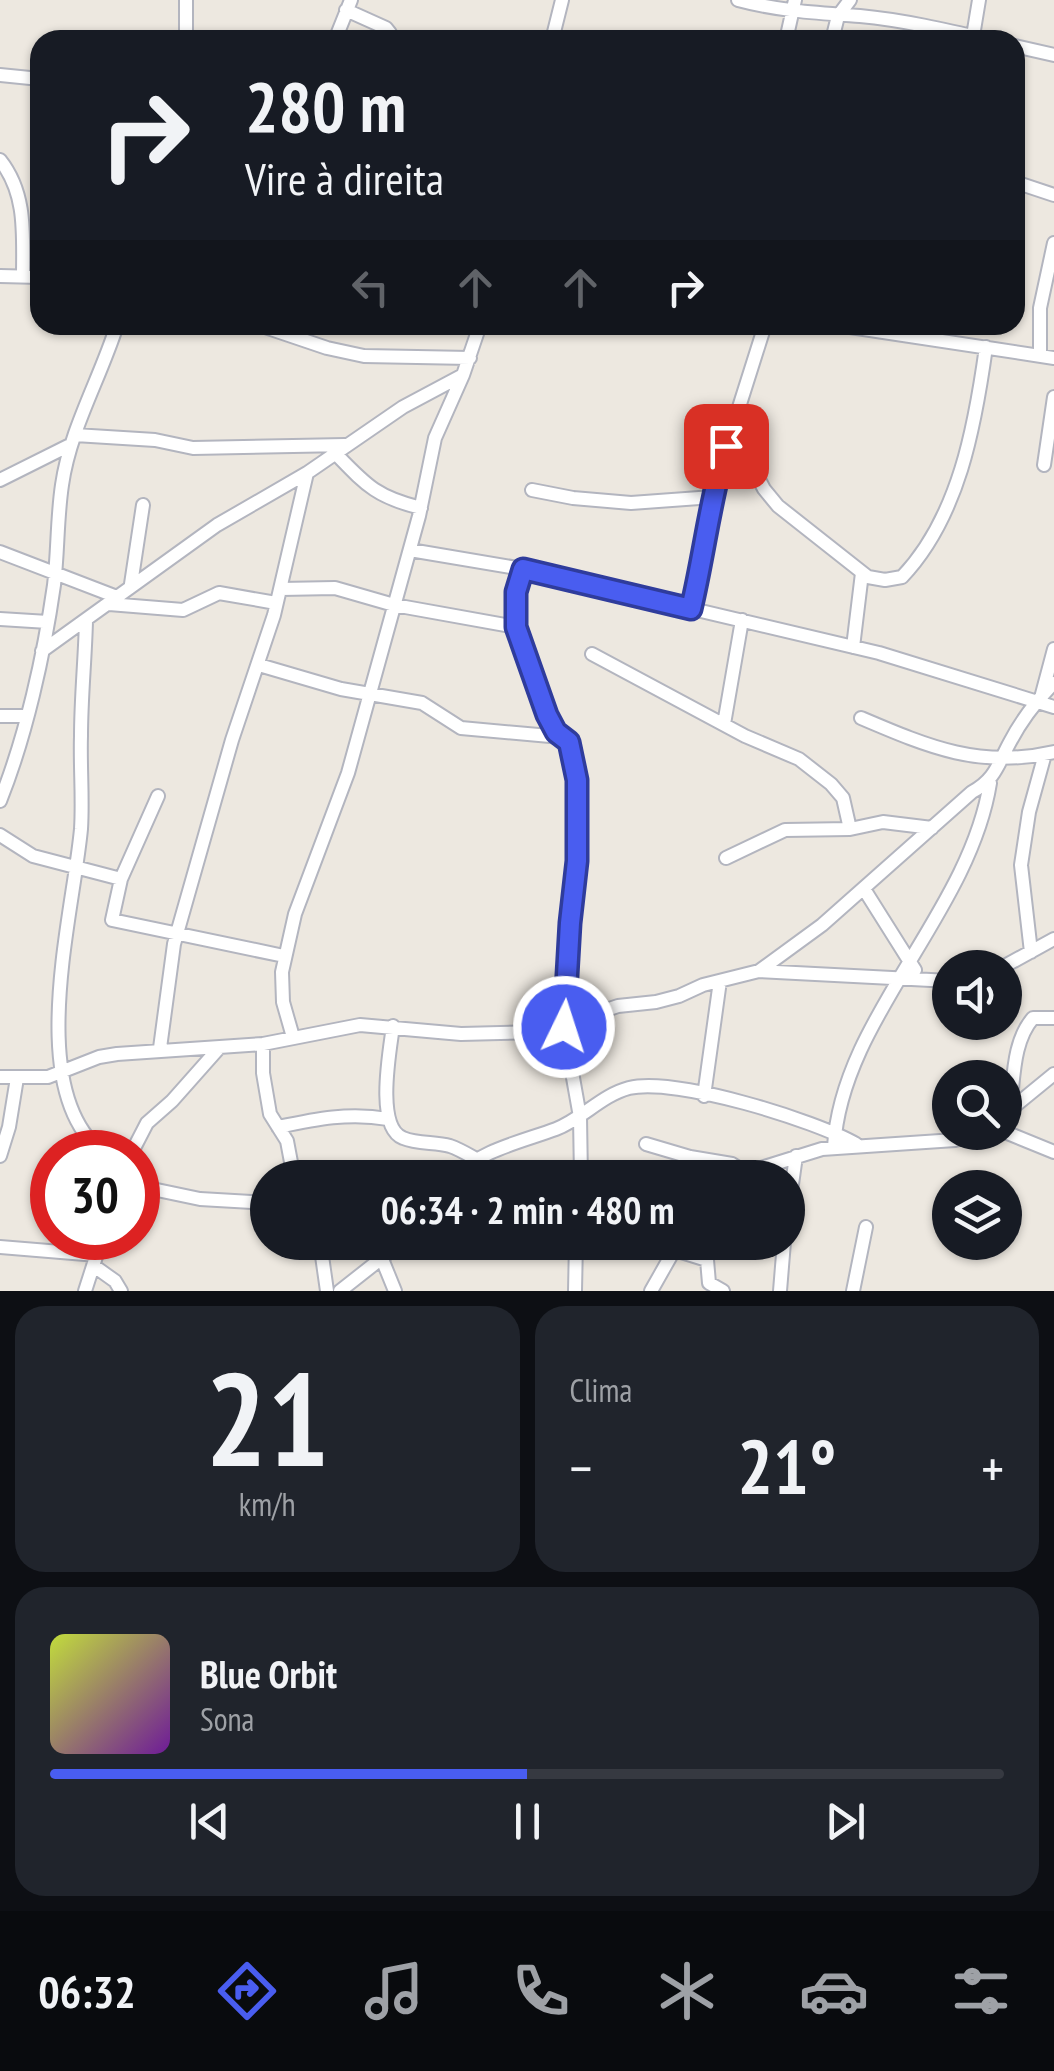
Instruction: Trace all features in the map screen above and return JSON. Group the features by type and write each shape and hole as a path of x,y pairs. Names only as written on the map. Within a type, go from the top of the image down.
{"street":[{"path":"186,0 186,30"},
{"path":"554,30 562,0"},
{"path":"738,0 947,30"},
{"path":"834,30 838,16 850,0"},
{"path":"974,30 979,0"},
{"path":"339,30 348,5 388,30"},
{"path":"1025,48 1054,55"},
{"path":"0,75 30,78"},
{"path":"0,160 14,180 20,199 23,277"},
{"path":"1025,185 1054,195"},
{"path":"917,335 1047,356 1040,308 1054,244"},
{"path":"0,276 30,277"},
{"path":"0,802 48,622 62,485 72,440 112,335"},
{"path":"289,335 364,356 470,358"},
{"path":"293,1037 283,1002 284,956 294,914 348,773 421,508 435,438 477,335"},
{"path":"691,609 713,497 763,335"},
{"path":"733,430 764,489 778,506 862,572 884,580 902,577 938,526 970,438 986,347"},
{"path":"42,651 218,525 307,473 403,407 463,375"},
{"path":"1044,465 1054,397"},
{"path":"0,480 72,440 156,440 192,448 340,449"},
{"path":"340,449 368,488 390,500 421,508"},
{"path":"160,1048 168,974 178,932 232,740 279,596 307,473"},
{"path":"532,490 630,503 713,497"},
{"path":"132,584 143,506"},
{"path":"410,550 523,569 742,620 930,666 982,686 1039,698 1054,706"},
{"path":"0,552 113,601 182,610 219,593 279,596 335,588 394,605 516,627"},
{"path":"523,569 516,592 516,627 547,715 556,732 569,742 574,760 578,824 564,1027 580,1117 581,1160"},
{"path":"852,647 862,572"},
{"path":"0,618 48,622"},
{"path":"724,724 742,620"},
{"path":"83,1130 72,1113 60,1073 62,972 81,825 80,738 86,621"},
{"path":"1039,698 1054,648"},
{"path":"592,654 724,724 800,759 843,798 850,829"},
{"path":"259,665 372,694 422,702 462,728 564,737"},
{"path":"834,1148 856,1061 962,868 1001,760 1039,698 1054,683"},
{"path":"0,716 26,716"},
{"path":"862,718 914,741 970,758 1001,760 1050,754 1029,812 1021,865 1030,952"},
{"path":"758,971 822,925 972,792 990,783"},
{"path":"158,796 121,879 112,920 284,956"},
{"path":"726,858 785,830 850,829 883,822 932,828"},
{"path":"0,835 34,856 121,879"},
{"path":"864,889 921,981"},
{"path":"1022,956 1054,939"},
{"path":"0,1076 37,1078 99,1057 160,1048 263,1044 360,1025 472,1034 541,1032 564,1027 599,1011 656,1002 758,971 932,981"},
{"path":"704,1096 720,980"},
{"path":"1016,1060 1024,1029 1034,1018 1054,1018"},
{"path":"393,1026 387,1080 388,1120 394,1132 403,1138 451,1146 478,1160 580,1117 616,1092 631,1088 669,1089 767,1107 835,1132 856,1144"},
{"path":"263,1044 270,1114 287,1140 291,1160"},
{"path":"143,1130 219,1048"},
{"path":"1022,1099 1054,1074"},
{"path":"0,1156 17,1078"},
{"path":"278,1126 354,1114 388,1120"},
{"path":"1022,1139 1054,1152"},
{"path":"782,1160 856,1144 932,1141"},
{"path":"646,1144 708,1160"},
{"path":"795,1160 796,1156"},
{"path":"160,1190 250,1202"},
{"path":"853,1291 866,1227"},
{"path":"0,1246 30,1250"},
{"path":"85,1291 96,1260"},
{"path":"96,1260 122,1291"},
{"path":"323,1260 327,1291"},
{"path":"340,1291 381,1260"},
{"path":"382,1260 395,1291"},
{"path":"575,1291 576,1260"},
{"path":"651,1291 668,1260"},
{"path":"708,1260 709,1283 723,1291"},
{"path":"780,1291 783,1260"}],"route":[{"path":"564,1027 577,861 577,780 569,742 552,726 522,651 514,609 516,592 523,569 691,609 726,446"}]}
